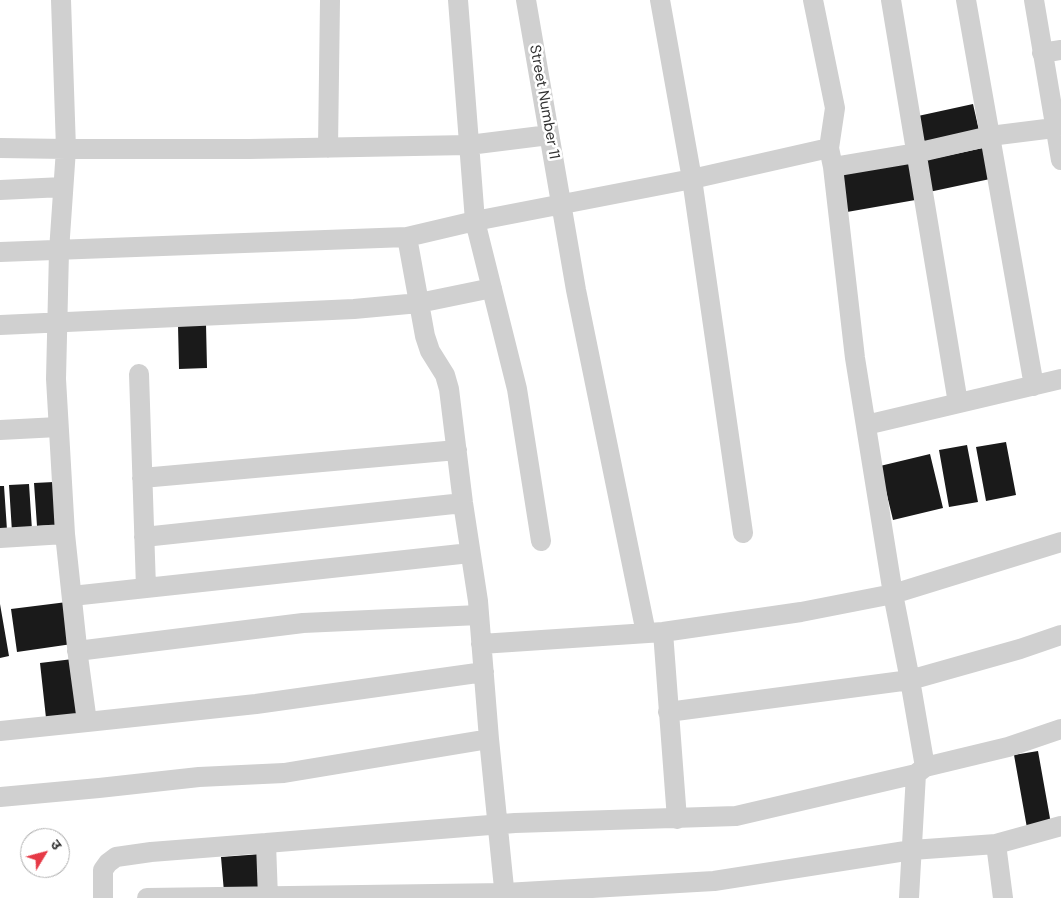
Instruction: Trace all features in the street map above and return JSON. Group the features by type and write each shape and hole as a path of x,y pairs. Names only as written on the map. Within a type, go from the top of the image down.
{"street":[{"path":"62,0 66,149 59,251 56,379 65,534 77,651 87,722"},
{"path":"328,148 330,0"},
{"path":"458,0 476,221 517,389 540,541"},
{"name":"Street Number 11","path":"526,0 576,290 654,632 668,712 676,819"},
{"path":"660,0 692,179 743,533"},
{"path":"813,0 835,108 831,158 855,358 893,594 910,680 920,771 909,898"},
{"path":"891,0 958,404"},
{"path":"966,0 1034,386"},
{"path":"1034,0 1052,52 1054,128 1061,160"},
{"path":"0,252 407,237 476,221 692,179 831,158 916,153 990,136 1054,128"},
{"path":"0,148 328,148 469,145 550,135"},
{"path":"0,190 63,187"},
{"path":"407,237 425,336 430,350 445,375 449,389 462,503 479,615 505,896"},
{"path":"0,325 354,309 419,303 492,288"},
{"path":"139,374 146,588"},
{"path":"866,425 1061,379"},
{"path":"0,430 58,427"},
{"path":"142,478 457,450"},
{"path":"144,537 462,503"},
{"path":"0,538 65,534"},
{"path":"481,644 654,632 801,612 893,594 1061,542"},
{"path":"72,596 470,553"},
{"path":"77,651 302,623 479,615"},
{"path":"668,712 910,680 1020,649 1061,635"},
{"path":"0,731 256,704 484,672"},
{"path":"103,898 103,870 116,857 151,852 498,825 736,816 920,771 1008,747 1061,729"},
{"path":"0,796 99,788 199,776 284,772 489,739"},
{"path":"148,898 505,896 694,890 714,880 912,850 996,844 1061,826"},
{"path":"266,843 268,897"},
{"path":"996,844 1003,898"}],"building":[{"path":"973,104 980,135 925,148 918,116"},
{"path":"983,148 990,179 929,192 922,161"},
{"path":"915,162 921,199 847,212 840,174"},
{"path":"206,324 207,368 179,369 178,325"},
{"path":"1006,442 1016,495 986,501 976,447"},
{"path":"967,445 978,502 949,507 939,450"},
{"path":"930,454 943,508 893,520 880,466"},
{"path":"54,482 56,525 37,526 34,483"},
{"path":"29,484 32,530 12,532 9,485"},
{"path":"0,486 4,486 7,530 0,531"},
{"path":"67,602 72,644 17,652 11,609"},
{"path":"0,604 9,656 0,658"},
{"path":"73,659 79,714 46,718 40,663"},
{"path":"1038,751 1051,824 1027,828 1014,755"},
{"path":"262,854 265,889 224,892 221,857"}]}
